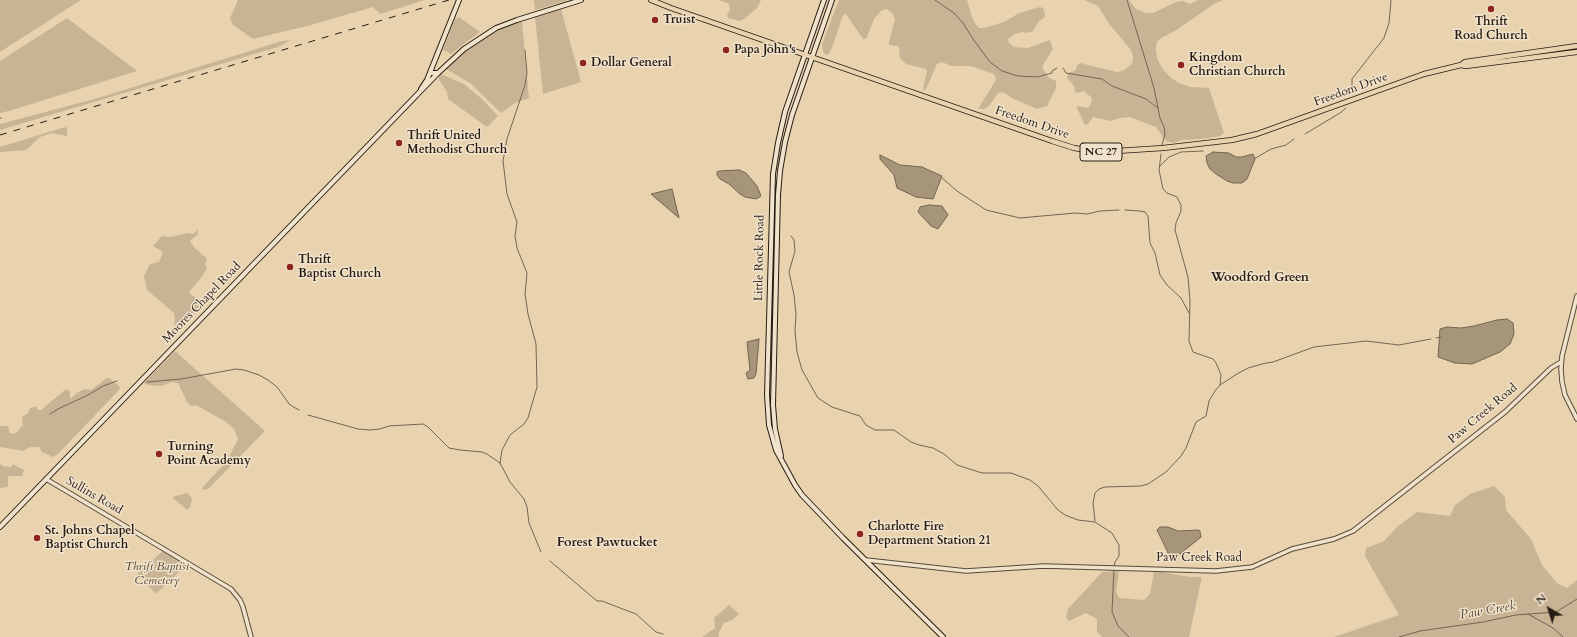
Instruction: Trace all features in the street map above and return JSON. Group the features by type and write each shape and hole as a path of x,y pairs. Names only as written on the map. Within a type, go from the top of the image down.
{"main road":[{"path":"419,92 430,72 459,0"},
{"path":"419,92 470,44 496,28 516,20 581,0"},
{"name":"Freedom Drive","path":"651,0 1062,145 1085,150 1108,152 1204,144 1245,137 1424,74 1461,65 1466,62 1577,46"},
{"name":"Little Rock Road","path":"824,0 785,112 778,143 772,184 767,408 773,442 794,485 802,495 943,637"},
{"name":"Little Rock Road","path":"783,463 775,430 773,405 778,195 780,171 787,130 832,0"},
{"name":"Freedom Drive","path":"1461,65 1466,66 1577,52"},
{"path":"430,72 438,73"},
{"name":"Moores Chapel Road","path":"0,527 362,153 419,92"}],"street":[{"path":"1577,296 1561,362 1562,387 1566,399 1577,419"},
{"name":"Paw Creek Road","path":"866,560 966,570 1032,567 1119,567 1209,570 1248,568 1256,566 1296,547 1334,539 1346,534 1367,520 1505,412 1551,368 1561,362"},
{"name":"Sullins Road","path":"46,479 231,589 240,600 243,607 251,637"}],"green space":[{"path":"0,0 81,0 0,52"},
{"path":"238,0 425,0 380,14 373,7 311,25 253,39 233,25 230,18"},
{"path":"534,0 566,0 566,1 535,10"},
{"path":"717,0 761,0 757,8 744,19 739,21 728,18 727,15 730,10 729,4"},
{"path":"839,0 967,0 972,17 979,28 1004,22 1019,13 1040,7 1043,8 1045,14 1044,18 1039,21 1033,31 1015,34 1008,39 1009,43 1014,47 1028,48 1050,40 1053,49 1042,67 1048,77 1056,81 1056,88 1047,106 1037,109 1012,98 1003,92 998,93 989,106 985,109 978,109 996,80 994,74 971,66 951,66 942,62 937,64 924,91 926,69 906,64 899,56 900,50 898,46 889,45 895,19 893,14 887,9 882,10 874,19 866,39 863,39 846,14 843,15 832,48 829,54 826,55 823,52 822,44"},
{"path":"1084,0 1129,0 1136,9 1146,13 1153,13 1176,2 1183,1 1190,4 1198,0 1223,0 1214,4 1175,31 1161,38 1157,42 1156,49 1157,58 1162,68 1170,77 1179,83 1191,87 1209,88 1224,133 1220,136 1182,140 1173,143 1166,141 1156,127 1130,117 1111,121 1093,117 1088,124 1085,125 1077,106 1088,108 1091,104 1092,98 1084,91 1077,93 1075,92 1074,86 1067,78 1070,72 1075,71 1080,63 1117,72 1123,71 1132,64 1133,57 1131,50 1110,25 1098,6"},
{"path":"561,9 581,82 543,94 535,17"},
{"path":"459,17 480,32 451,54 443,50 455,19"},
{"path":"67,18 137,71 0,113 0,61"},
{"path":"522,21 529,98 515,103 501,113 470,83 446,69 473,45 485,37 500,29"},
{"path":"291,40 278,47 0,130 0,124 98,98 282,41"},
{"path":"441,74 464,84 482,99 498,116 487,127 448,99 447,92 439,80 439,76"},
{"path":"65,127 67,128 67,136 52,133 40,137 26,150 0,152 0,147"},
{"path":"198,230 198,234 190,241 207,259 205,264 207,268 189,292 202,304 176,330 174,327 174,313 147,290 144,276 150,264 159,262 163,252 153,246 162,236 171,237 187,233 193,234"},
{"path":"175,351 265,431 209,488 204,490 202,488 227,461 238,439 234,429 226,422 196,405 191,406 187,402 178,383 172,382 161,386 147,385 144,383"},
{"path":"107,378 119,386 120,389 58,454 53,457 42,452 39,447 31,447 23,451 0,447 0,426 8,426 10,434 16,433 23,425 22,417 28,413 30,408 37,407 38,410 41,410 66,389 70,392 70,399 78,392 85,389 91,390"},
{"path":"0,464 11,467 13,464 24,470 22,476 8,476 8,487 0,488"},
{"path":"1494,486 1505,497 1506,510 1531,539 1542,565 1557,583 1567,588 1577,580 1577,637 1334,637 1399,615 1365,556 1366,548 1384,541 1398,526 1417,512 1450,516 1455,505 1470,494"},
{"path":"187,493 192,498 190,507 187,510 172,497"},
{"name":"Thrift Baptist Cemetery","path":"163,551 186,565 156,594 137,574"},
{"path":"1119,571 1116,591 1119,598 1144,600 1150,594 1154,571 1191,577 1202,577 1189,637 1102,637 1097,632 1097,619 1086,613 1069,621 1066,617 1068,609 1102,572"},
{"path":"729,605 739,614 732,620 724,623 718,634 719,637 702,637 715,628 714,618"}],"shaded area":[{"path":"1213,152 1229,153 1236,157 1253,154 1255,159 1247,179 1242,183 1233,183 1216,174 1210,169 1206,156"},
{"path":"880,155 900,165 922,167 942,176 933,199 916,197 897,188 894,175 880,159"},
{"path":"739,170 746,173 757,186 761,196 756,199 745,197 729,184 720,179 717,175 717,172 719,171"},
{"path":"672,189 679,218 651,194"},
{"path":"929,205 942,206 948,215 938,229 931,226 918,212 920,207"},
{"path":"1507,319 1513,323 1514,334 1510,344 1500,352 1472,364 1455,363 1438,357 1440,329 1447,327 1461,328"},
{"path":"759,339 756,374 754,378 748,379 746,373 750,370 747,342"},
{"path":"1160,527 1168,527 1178,531 1198,530 1200,531 1201,537 1175,558 1171,559 1157,530"}],"waterway":[{"path":"935,0 954,13 963,23 990,62 1002,71 1018,76 1037,77 1052,73 1052,71 1057,68"},
{"path":"1127,0 1154,88 1160,118 1164,127 1165,134 1162,145"},
{"path":"1352,92 1352,79 1384,38 1389,23 1391,0"},
{"path":"500,463 502,450 510,435 524,424 528,418 537,387 536,344 528,314 525,294 527,273 517,248 515,236 517,222 507,194 503,161 507,139 525,85 527,73 525,50"},
{"path":"1063,68 1066,73 1102,79 1112,86 1146,99 1158,108"},
{"path":"1305,134 1346,108"},
{"path":"1254,159 1271,149 1286,145 1294,139"},
{"path":"1160,166 1169,157 1181,152 1203,151"},
{"path":"1161,154 1159,170 1163,189 1167,193 1177,197 1181,205 1181,211 1175,230 1188,277 1190,301 1189,341 1193,352 1213,359 1216,363 1221,375 1220,385"},
{"path":"941,177 957,191 986,210 1020,218 1075,213 1087,214 1100,211 1119,210"},
{"path":"1125,210 1145,212 1148,216 1150,243 1155,253 1160,275 1167,285 1181,298 1189,313"},
{"path":"791,236 794,240 795,251 789,272 796,314 795,331 797,352 802,370 818,398 832,407 860,416 866,425 875,430 894,430 911,442 933,448 944,454 957,465 982,473 1011,473 1030,480 1038,486 1058,510 1065,515 1078,520 1095,522 1112,533 1119,545 1119,556 1114,566"},
{"path":"1436,338 1441,337"},
{"path":"1095,521 1093,503 1095,493 1099,489 1105,487 1141,486 1148,484 1166,472 1181,456 1186,448 1196,422 1206,416 1209,401 1215,391 1220,385 1248,368 1273,362 1314,347 1366,341 1399,345 1431,339"},
{"path":"147,382 181,379 236,369 244,370 268,380 277,387 290,405 299,410"},
{"path":"50,414 103,386 117,381"},
{"path":"308,415 358,429 370,430 389,426 423,424 449,448 487,454 500,463 510,482 524,499 527,507 529,523 541,552"},
{"path":"550,561 597,601 602,601 636,614 656,632 663,634"},
{"path":"1114,569 1112,612 1118,626 1129,637"},
{"name":"Paw Creek","path":"1399,637 1420,631 1483,622 1516,615 1556,612 1577,599"},
{"path":"1528,614 1553,628 1563,637"}],"railway":[{"path":"0,135 449,0"}],"place":[{"name":"Thrift Road Church","path":"1491,9"},
{"name":"Truist","path":"655,20"},
{"name":"Papa John's","path":"726,50"},
{"name":"Dollar General","path":"583,63"},
{"name":"Kingdom Christian Church","path":"1181,65"},
{"name":"Thrift United Methodist Church","path":"399,143"},
{"name":"Thrift Baptist Church","path":"290,267"},
{"name":"Turning Point Academy","path":"159,454"},
{"name":"Charlotte Fire Department Station 21","path":"860,534"},
{"name":"St. Johns Chapel Baptist Church","path":"37,538"}],"district":[{"name":"Woodford Green","path":"1260,278"},
{"name":"Forest Pawtucket","path":"607,543"}]}
